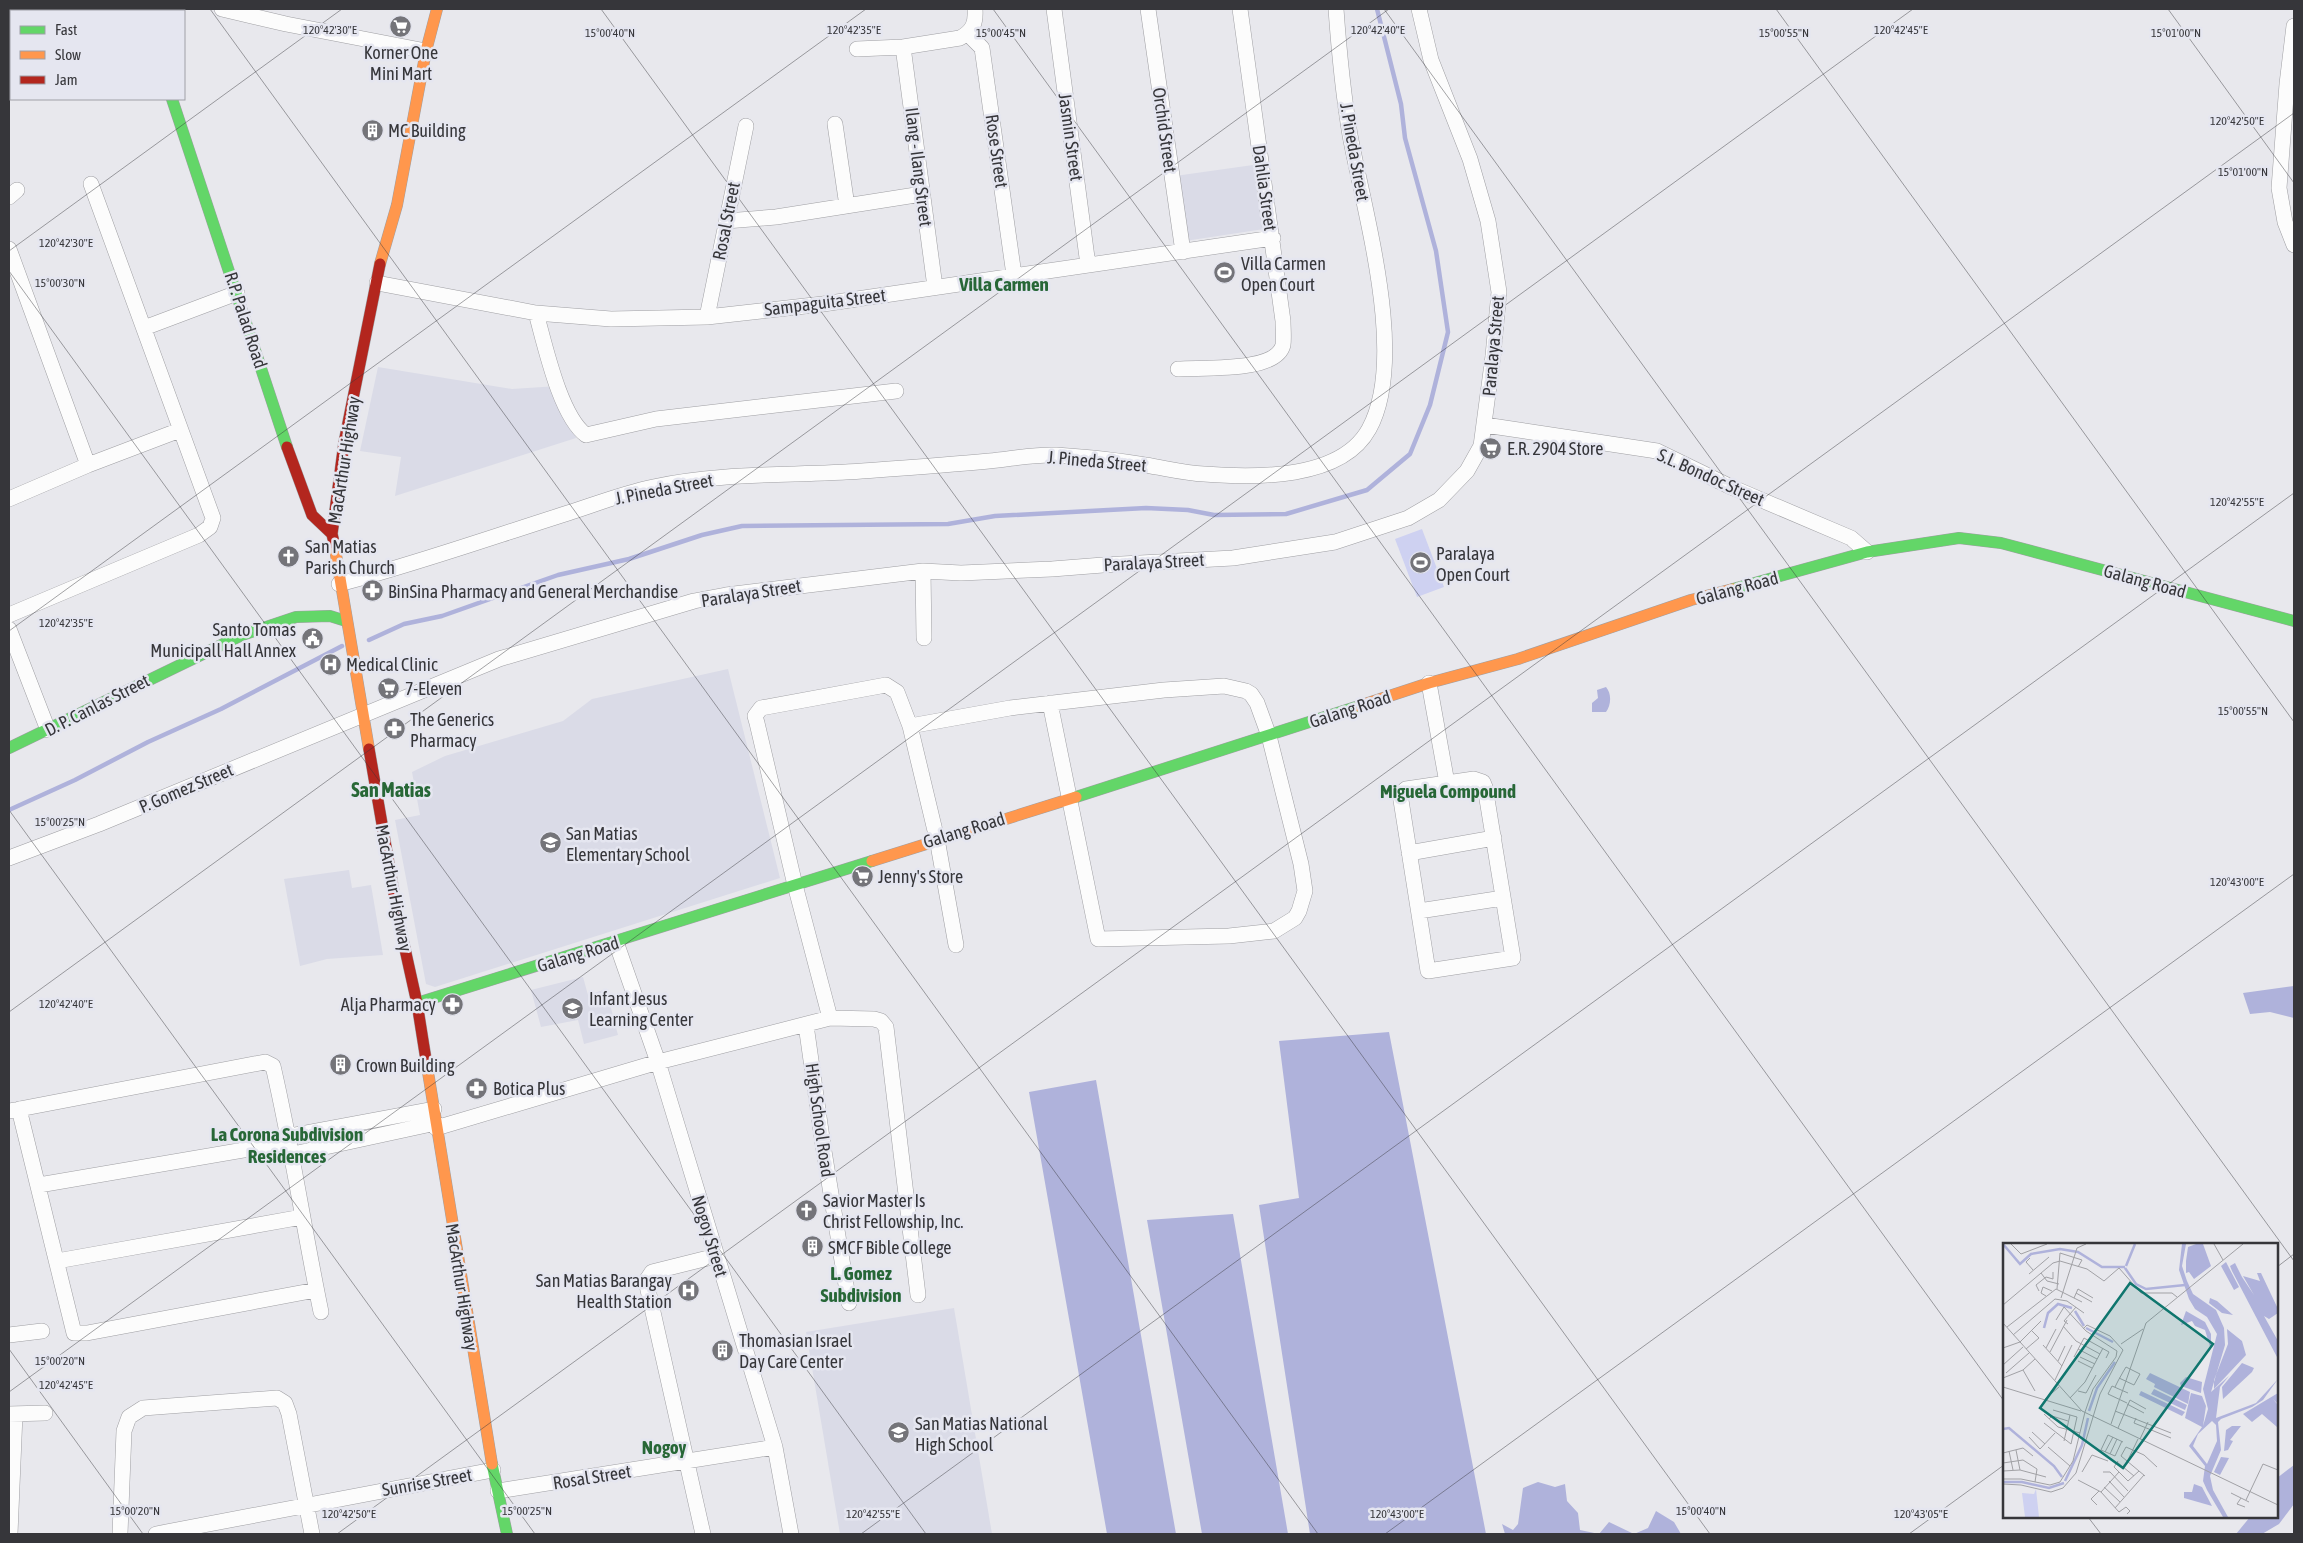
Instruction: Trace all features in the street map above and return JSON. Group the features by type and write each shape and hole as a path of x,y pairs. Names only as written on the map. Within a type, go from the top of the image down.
{"main road":[{"name":"MacArthur Highway","path":"437,9 426,51 397,205 377,283 344,443 332,534 337,589 346,621 399,922 417,1003 493,1470 507,1534"},
{"name":"R.P. Palad Road","path":"172,100 312,515 332,534"},
{"name":"Galang Road","path":"417,1003 1269,736 1429,683 1518,659 1691,600 1867,552 1959,538 2001,542 2294,621"},
{"name":"D. P. Canlas Street","path":"9,748 172,667 242,635 296,617 319,604"},
{"name":"D. P. Canlas Street","path":"296,617 330,616 346,621"}],"street":[{"path":"222,9 286,24 426,51"},
{"path":"857,49 903,47 953,40 968,34 975,25 975,9"},
{"name":"Jasmin Street","path":"1054,9 1088,266"},
{"name":"Orchid Street","path":"1148,9 1183,252"},
{"name":"Dahlia Street","path":"1178,369 1261,364 1274,358 1283,346 1283,321 1240,9"},
{"name":"J. Pineda Street","path":"337,589 632,493 698,479 838,473 1053,455 1141,464 1193,473 1238,476 1281,475 1330,462 1351,451 1369,429 1383,382 1385,352 1373,244 1348,122 1338,44 1336,9"},
{"name":"Paralaya Street","path":"363,717 500,660 694,601 726,595 923,571 962,573 1052,570 1104,564 1232,558 1335,542 1408,518 1439,500 1467,471 1481,446 1485,425 1499,292 1488,220 1470,159 1431,60 1419,9"},
{"path":"2294,26 2287,84 2279,188 2285,222 2294,245"},
{"name":"Rose Street","path":"968,34 982,48 1014,275"},
{"name":"Ilang - Ilang Street","path":"903,47 935,287"},
{"path":"835,124 846,206"},
{"name":"Rosal Street","path":"707,317 746,126"},
{"path":"9,615 199,535 210,527 213,518 91,184"},
{"path":"726,221 776,217 922,194"},
{"name":"Sampaguita Street","path":"377,283 536,313 612,319 707,317 823,304 1272,238"},
{"path":"9,249 88,465"},
{"path":"144,328 237,293"},
{"path":"536,313 559,390 569,413 580,431 586,435 656,419 896,391"},
{"name":"S.L. Bondoc Street","path":"1485,425 1657,451 1731,487 1851,538 1867,552"},
{"path":"9,499 88,465 180,430"},
{"path":"923,571 924,638"},
{"path":"9,629 48,730"},
{"path":"1429,683 1447,783"},
{"path":"830,1018 795,885 756,723 757,711 761,708 886,685 897,692 910,726 937,839 956,945"},
{"path":"910,726 1010,708 1050,703 1164,690 1224,686 1246,690 1257,702 1269,736 1301,864 1305,891 1299,912 1295,918 1274,930 1229,936 1098,939 1050,703"},
{"name":"P. Gomez Street","path":"9,858 99,824 334,726 363,717"},
{"path":"1474,779 1482,782 1494,838 1513,958 1428,971 1400,794 1406,789 1447,783 1474,779"},
{"path":"1409,853 1494,838"},
{"path":"1419,912 1504,898"},
{"name":"Nogoy Street","path":"616,942 658,1062 775,1447 791,1534"},
{"path":"39,1185 436,1120 830,1018 874,1019 886,1027 918,1295"},
{"name":"High School Road","path":"806,1025 823,1145 849,1303"},
{"path":"316,1290 87,1333 74,1333 39,1185 14,1110 265,1062 273,1066 291,1144 302,1217 321,1312"},
{"path":"58,1262 302,1217"},
{"path":"702,1534 646,1281 652,1272 716,1256"},
{"path":"9,1335 42,1331"},
{"path":"120,1534 124,1431 128,1417 143,1408 277,1398 285,1403 289,1414 312,1534"},
{"path":"10,1534 12,1414 45,1413"},
{"name":"Rosal Street","path":"498,1491 775,1447"},
{"name":"Sunrise Street","path":"156,1534 493,1470"}],"shaded area":[{"path":"1253,165 1264,229 1185,241 1175,176"},
{"path":"378,367 512,389 558,386 576,438 395,496 401,457 360,451"},
{"name":"Paralaya Open Court","path":"1422,529 1444,587 1417,597 1395,539"},
{"name":"San Matias Elementary School","path":"728,669 780,878 435,987 426,984 395,820 420,815 412,772 445,756 563,721 592,699"},
{"path":"1606,687 1610,696 1608,709 1606,712 1592,712 1592,703 1598,698 1597,690"},
{"path":"349,870 352,888 371,885 383,955 327,959 300,966 284,879"},
{"name":"Infant Jesus Learning Center","path":"583,977 588,995 606,989 618,1035 584,1044 578,1020 541,1027 531,990"},
{"path":"2294,986 2294,1018 2270,1012 2250,1014 2243,993"},
{"path":"1389,1032 1486,1534 1310,1534 1259,1205 1299,1198 1279,1041"},
{"path":"1096,1080 1176,1534 1107,1534 1029,1092"},
{"path":"1233,1214 1288,1534 1202,1534 1147,1220"},
{"name":"San Matias National High School","path":"954,1308 992,1534 840,1534 806,1332"},
{"path":"2294,1465 2294,1504 2279,1524 2262,1534 2236,1534 2249,1518 2278,1518 2278,1477"},
{"path":"1538,1482 1555,1487 1565,1484 1567,1501 1578,1513 1580,1530 1599,1534 1505,1534 1502,1524 1513,1530 1518,1524 1523,1488"},
{"path":"1656,1511 1674,1522 1681,1534 1634,1534 1648,1528"},
{"path":"1609,1522 1634,1534 1599,1534"}],"waterway":[{"path":"369,640 404,624 442,616 558,575 629,559 702,535 742,526 948,524 995,516 1146,508 1188,510 1214,515 1286,514 1367,490 1410,454 1430,405 1448,332 1436,251 1405,138 1401,104 1377,9"},
{"path":"9,810 75,780 148,742 221,709 342,646"}],"traffic: fast":[{"path":"172,100 287,447"},
{"path":"1733,589 1867,552 1959,538 2001,543 2294,621"},
{"path":"9,748 242,635 296,617 330,616 346,621"},
{"path":"1076,797 1359,706"},
{"path":"417,1003 872,861"},
{"path":"492,1464 507,1534"}],"traffic: slow":[{"path":"380,264 397,205 426,51 437,9"},
{"path":"334,543 369,749"},
{"path":"1359,706 1429,683 1518,659 1691,600 1733,589"},
{"path":"872,861 1076,797"},
{"path":"427,1066 492,1464"}],"traffic: jam":[{"path":"334,543 332,534 344,443 380,264"},
{"path":"287,447 312,515 332,534"},
{"path":"369,749 399,922 417,1003 427,1066"}],"place":[{"name":"Korner One Mini Mart","path":"401,27"},
{"name":"MC Building","path":"372,130"},
{"name":"Villa Carmen Open Court","path":"1225,273"},
{"name":"E.R. 2904 Store","path":"1491,448"},
{"name":"San Matias Parish Church","path":"289,556"},
{"name":"Paralaya Open Court","path":"1420,563"},
{"name":"BinSina Pharmacy and General Merchandise","path":"372,591"},
{"name":"Santo Tomas Municipall Hall Annex","path":"312,639"},
{"name":"Medical Clinic","path":"330,664"},
{"name":"7-Eleven","path":"389,688"},
{"name":"The Generics Pharmacy","path":"394,729"},
{"name":"San Matias Elementary School","path":"550,843"},
{"name":"Jenny's Store","path":"862,876"},
{"name":"Alja Pharmacy","path":"452,1004"},
{"name":"Infant Jesus Learning Center","path":"573,1008"},
{"name":"Crown Building","path":"340,1065"},
{"name":"Botica Plus","path":"477,1088"},
{"name":"Savior Master Is Christ Fellowship, Inc.","path":"807,1210"},
{"name":"SMCF Bible College","path":"812,1247"},
{"name":"San Matias Barangay Health Station","path":"688,1290"},
{"name":"Thomasian Israel Day Care Center","path":"723,1350"},
{"name":"San Matias National High School","path":"899,1433"}],"district":[{"name":"Villa Carmen","path":"1004,284"},
{"name":"San Matias","path":"391,789"},
{"name":"Miguela Compound","path":"1448,791"},
{"name":"La Corona Subdivision Residences","path":"287,1145"},
{"name":"L. Gomez Subdivision","path":"861,1284"},
{"name":"Nogoy","path":"664,1447"}]}
